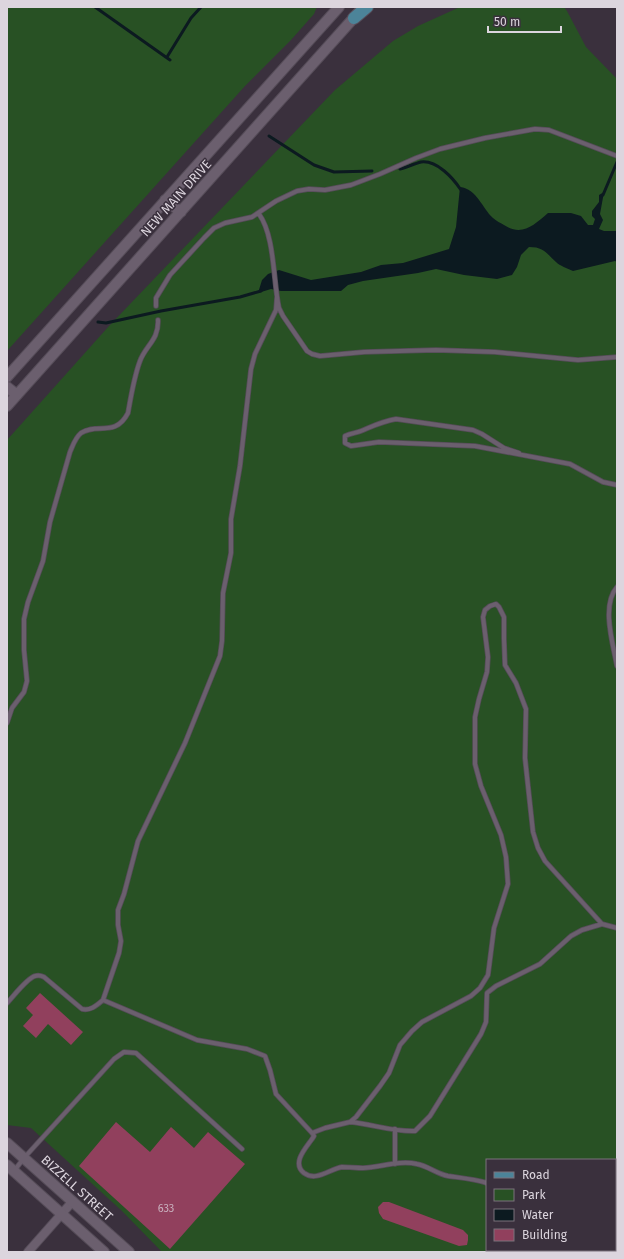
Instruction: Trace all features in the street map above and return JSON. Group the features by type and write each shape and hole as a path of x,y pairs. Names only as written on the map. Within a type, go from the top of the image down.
{"main road":[{"path":"354,18 367,7"}],"street":[{"name":"NEW MAIN DRIVE","path":"7,377 339,7"},
{"name":"NEW MAIN DRIVE","path":"7,406 363,7"},
{"path":"165,200 181,212"},
{"path":"7,387 17,395"},
{"name":"BIZZELL STREET","path":"7,1143 129,1252"},
{"path":"10,1168 104,1252"},
{"path":"28,1252 73,1201"}],"lane":[{"path":"156,306 156,298 170,276 214,228 225,223 245,219 259,214 276,201 297,191 309,189 326,190 351,185 440,149 468,141 541,129 549,130 615,156"},
{"path":"259,214 266,229 277,297 283,316 307,351 312,354 320,356 364,352 436,350 495,352 570,359 617,357"},
{"path":"7,1003 34,976 44,977 82,1009 87,1010 92,1008 103,1000 119,953 120,941 118,910 124,894 138,841 186,744 220,656 222,641 223,593 231,553 231,519 240,466 251,369 255,354 276,310 277,297"},
{"path":"7,723 12,708 24,692 27,681 24,650 24,619 28,602 44,561 50,522 74,441 83,432 116,426 124,420 128,413 140,362 154,339 158,327 158,320"},
{"path":"519,453 504,448 474,430 396,419 387,420 360,432 345,436 345,443 351,446 379,442 475,446 519,453 570,464 603,482 617,485"},
{"path":"617,587 610,600 608,610 617,666"},
{"path":"350,1122 356,1117 389,1073 400,1045 412,1031 422,1022 471,996 480,988 488,975 494,928 508,884 506,857 501,835 481,786 475,764 475,717 487,672 488,657 483,617 485,610 490,606 496,604 504,617 506,665 516,683 526,709 525,758 533,832 538,848 545,861 602,924"},
{"path":"312,1133 350,1122 363,1123 401,1131 415,1131 430,1116 481,1034 486,1022 487,993 490,989 540,964 571,936 582,930 602,924 617,928"},
{"path":"103,1000 197,1040 247,1049 265,1056 276,1094 314,1136 300,1157 300,1166 304,1173 312,1176 340,1168 416,1164 422,1165 435,1173 475,1179 486,1183"},
{"path":"10,1168 24,1158 114,1059 124,1052 136,1053 242,1149"},
{"path":"395,1129 395,1164"}],"green space":[{"path":"7,7 317,7 314,14 291,40 245,86 7,351"},
{"path":"460,7 564,7 586,47 617,79 617,1252 162,1252 122,1211 31,1128 7,1125 7,440 109,326 335,90 393,41 418,26"}],"water":[{"path":"460,187 471,191 494,219 516,230 528,228 548,213 571,213 581,216 588,225 593,225 595,219 592,216 592,211 599,202 599,195 604,192 600,214 603,220 599,229 604,231 617,231 617,262 615,261 573,271 562,266 541,249 529,247 521,255 517,267 512,275 497,279 464,275 436,269 363,281 348,285 341,291 281,291 271,289 258,293 262,280 268,274 279,270 311,280 361,272 381,265 403,263 449,249 456,227"}],"building":[{"path":"40,993 83,1032 71,1045 48,1024 36,1038 23,1026 33,1015 26,1008"},
{"path":"116,1122 150,1152 171,1127 194,1148 208,1132 245,1164 170,1249 79,1166"},
{"path":"383,1202 389,1202 463,1230 468,1235 467,1245 459,1246 383,1219 379,1213 378,1207"},
{"path":"489,1251 525,1251 489,1252"}],"waterway":[{"path":"95,7 170,60"},
{"path":"167,57 191,18 201,7"},
{"path":"269,136 314,165 334,172 372,171"},
{"path":"400,169 421,162 433,164 449,175 461,190"},
{"path":"603,195 617,162"},
{"path":"98,322 106,323 161,311 240,297 261,291"}]}
